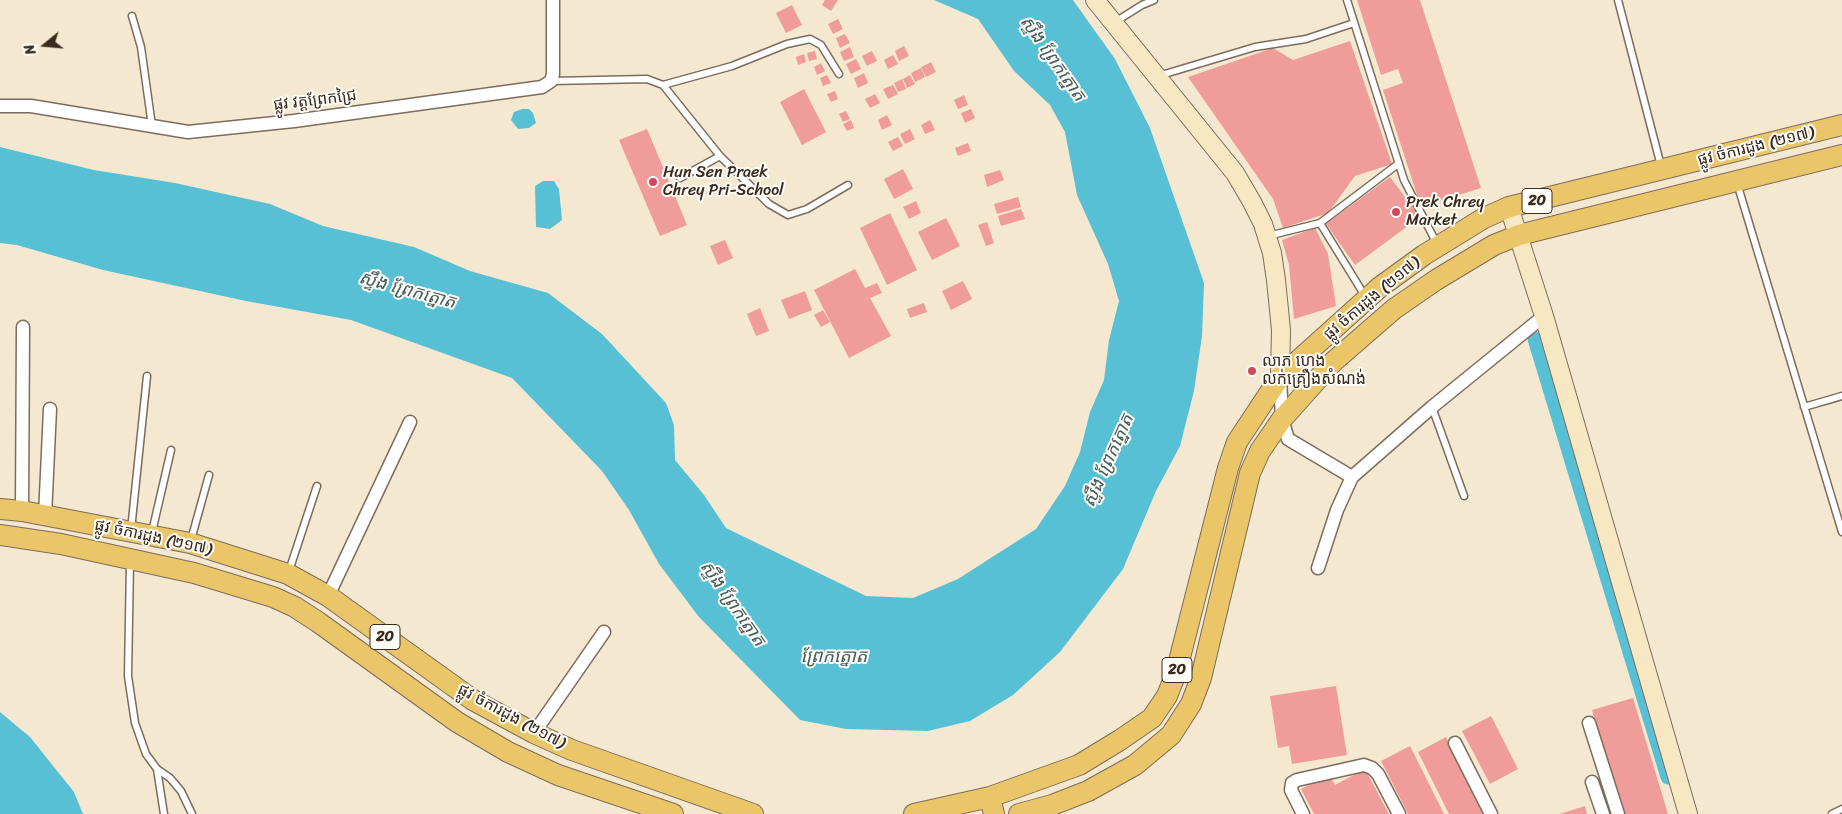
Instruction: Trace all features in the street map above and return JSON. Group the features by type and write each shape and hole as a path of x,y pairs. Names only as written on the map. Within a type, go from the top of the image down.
{"main road":[{"name":"ផ្លូវ ចំការដូង (២១៧)","path":"914,814 992,806 1079,765 1152,718 1167,696 1176,673 1228,468 1237,442 1280,377 1380,287 1438,246 1484,218 1509,208 1842,125"},
{"name":"ផ្លូវ ចំការដូង (២១៧)","path":"1019,814 1052,805 1088,791 1135,765 1171,735 1191,704 1201,678 1250,473 1260,451 1282,419 1333,362 1394,309 1436,280 1494,245 1519,235 1842,155"},
{"name":"ផ្លូវ ចំការដូង (២១៧)","path":"0,509 22,511 190,543 288,574 328,596 473,700 534,732 572,750 753,814"},
{"name":"ផ្លូវ ចំការដូង (២១៧)","path":"0,535 60,544 194,572 273,597 295,606 457,722 500,747 558,775 637,805 673,814"}],"street":[{"path":"551,81 553,0"},
{"path":"1095,0 1235,173 1252,202 1267,236 1276,280 1281,330 1280,377 1282,419 1288,438 1352,478"},
{"name":"ផ្លូវ វត្តព្រែកជ្រៃ","path":"0,106 31,106 188,132 294,121 542,87 551,81"},
{"path":"1509,208 1544,316 1688,814"},
{"path":"1318,568 1337,510 1352,478 1432,406 1544,316"},
{"path":"22,327 22,511"},
{"path":"45,516 50,409"},
{"path":"328,596 410,422"},
{"path":"534,732 604,632"},
{"path":"1589,723 1618,814"},
{"path":"1455,743 1491,814"},
{"path":"1302,814 1290,790 1292,784 1297,780 1364,765 1372,768 1378,774 1399,814"},
{"path":"1592,782 1603,814"}],"lane":[{"path":"1114,23 1142,5 1154,0"},
{"path":"1347,0 1398,164 1416,205 1438,246"},
{"path":"1618,0 1662,170"},
{"path":"132,16 141,47 152,127"},
{"path":"1158,76 1256,47 1306,40 1354,23"},
{"path":"663,85 732,66 787,44 810,39 821,46 839,74"},
{"path":"551,81 647,79 663,85 720,156 769,204 788,215 807,209 848,185"},
{"path":"680,178 720,156"},
{"path":"1267,236 1320,222 1398,164"},
{"path":"1736,181 1842,532"},
{"path":"1320,222 1367,300"},
{"path":"130,531 147,376"},
{"path":"1804,407 1842,396"},
{"path":"1432,406 1464,496"},
{"path":"151,536 171,450"},
{"path":"190,543 209,475"},
{"path":"288,574 317,486"},
{"path":"130,558 128,676 136,722 146,754 156,769 170,778 181,791 192,814"},
{"path":"156,769 164,814"},
{"path":"1832,814 1842,809"}],"water":[{"name":"ព្រែកត្នោត","path":"934,0 1073,0 1115,59 1150,128 1204,283 1202,336 1194,391 1180,446 1156,491 1123,569 1060,652 1013,695 970,721 928,731 846,729 800,720 699,617 659,564 629,510 602,471 512,378 351,320 246,301 103,270 17,245 0,243 0,147 94,170 175,183 270,204 323,226 414,247 470,271 548,293 602,334 666,403 674,425 675,460 704,495 726,528 866,596 913,598 958,579 1036,529 1065,486 1080,452 1090,412 1104,380 1109,340 1119,301 1108,264 1077,195 1065,132 1050,105 1014,71 978,19"},
{"path":"529,109 533,113 536,123 529,128 518,129 511,120 514,112"},
{"path":"543,181 554,181 559,189 562,220 550,229 536,227 535,186"},
{"path":"0,712 30,737 74,792 83,814 0,814"}],"building":[{"path":"825,0 838,0 831,11 822,5"},
{"path":"1357,0 1420,0 1481,188 1421,207 1383,90 1403,83 1398,69 1381,75"},
{"path":"792,5 802,25 786,33 776,13"},
{"path":"838,19 843,29 833,34 828,24"},
{"path":"845,34 850,43 840,48 836,38"},
{"path":"1350,41 1392,164 1355,176 1328,213 1283,228 1273,199 1188,77 1273,48 1293,60"},
{"path":"904,46 909,56 899,61 895,51"},
{"path":"850,47 854,57 844,61 840,52"},
{"path":"815,51 817,59 809,61 807,53"},
{"path":"872,51 877,61 867,66 862,56"},
{"path":"804,54 806,62 798,65 796,57"},
{"path":"893,55 898,64 888,69 884,60"},
{"path":"856,59 861,69 851,74 846,64"},
{"path":"931,62 936,72 926,77 921,67"},
{"path":"821,63 825,71 817,75 814,67"},
{"path":"921,68 925,77 915,82 911,73"},
{"path":"864,73 868,83 858,88 854,78"},
{"path":"827,75 831,83 823,86 820,78"},
{"path":"910,75 915,84 907,88 903,79"},
{"path":"902,79 906,89 898,92 894,83"},
{"path":"893,85 898,94 888,99 883,89"},
{"path":"804,89 826,132 802,145 780,102"},
{"path":"835,91 838,99 831,102 827,94"},
{"path":"875,94 880,103 870,108 865,99"},
{"path":"964,95 968,105 958,109 954,100"},
{"path":"971,109 975,118 965,123 961,113"},
{"path":"846,111 850,119 843,122 839,114"},
{"path":"887,115 892,125 882,130 878,120"},
{"path":"851,120 854,128 847,131 843,124"},
{"path":"930,120 935,130 925,134 921,125"},
{"name":"Hun Sen Praek Chrey Pri-School","path":"647,129 687,225 660,236 619,140"},
{"path":"910,129 915,139 905,144 900,134"},
{"path":"898,137 903,146 893,151 888,142"},
{"path":"968,143 971,151 958,156 955,148"},
{"path":"903,169 913,189 894,199 884,179"},
{"path":"1000,170 1004,180 987,187 984,175"},
{"path":"1390,177 1420,217 1355,265 1326,224"},
{"path":"1018,197 1021,207 997,214 994,204"},
{"path":"916,201 921,213 909,219 903,207"},
{"path":"1021,209 1025,219 1001,226 998,216"},
{"path":"890,213 917,270 887,285 860,228"},
{"path":"946,218 960,246 932,260 918,232"},
{"path":"987,222 994,243 986,246 978,225"},
{"path":"1315,228 1328,254 1336,306 1294,319 1289,265 1282,240"},
{"path":"725,240 733,258 718,265 710,246"},
{"path":"855,269 865,288 877,283 882,293 870,298 891,336 849,358 814,290"},
{"path":"963,281 972,299 951,310 942,291"},
{"path":"805,291 812,310 789,319 781,300"},
{"path":"924,303 927,312 910,318 907,309"},
{"path":"760,308 769,331 756,336 747,314"},
{"path":"823,310 830,322 821,327 814,315"},
{"path":"1336,686 1347,755 1292,764 1289,746 1278,748 1270,696"},
{"path":"1633,698 1668,814 1623,814 1592,710"},
{"path":"1491,716 1518,769 1490,784 1462,731"},
{"path":"1446,737 1484,814 1449,814 1418,752"},
{"path":"1410,746 1444,814 1408,814 1381,761"},
{"path":"1365,769 1389,814 1314,814 1301,789 1329,774 1335,785"},
{"path":"1585,806 1587,814 1560,814"}],"waterway":[{"path":"1535,339 1668,777"}],"place":[{"name":"Hun Sen Praek Chrey Pri-School","path":"653,182"},
{"name":"Prek Chrey Market","path":"1396,212"},
{"name":"លាភ ហេង លក់គ្រឿងសំណង់","path":"1252,371"}],"water label":[{"name":"ស្ទឹង ព្រែកត្នោត","path":"1052,59"},
{"name":"ស្ទឹង ព្រែកត្នោត","path":"407,291"},
{"name":"ស្ទឹង ព្រែកត្នោត","path":"1109,461"},
{"name":"ស្ទឹង ព្រែកត្នោត","path":"732,604"}]}
